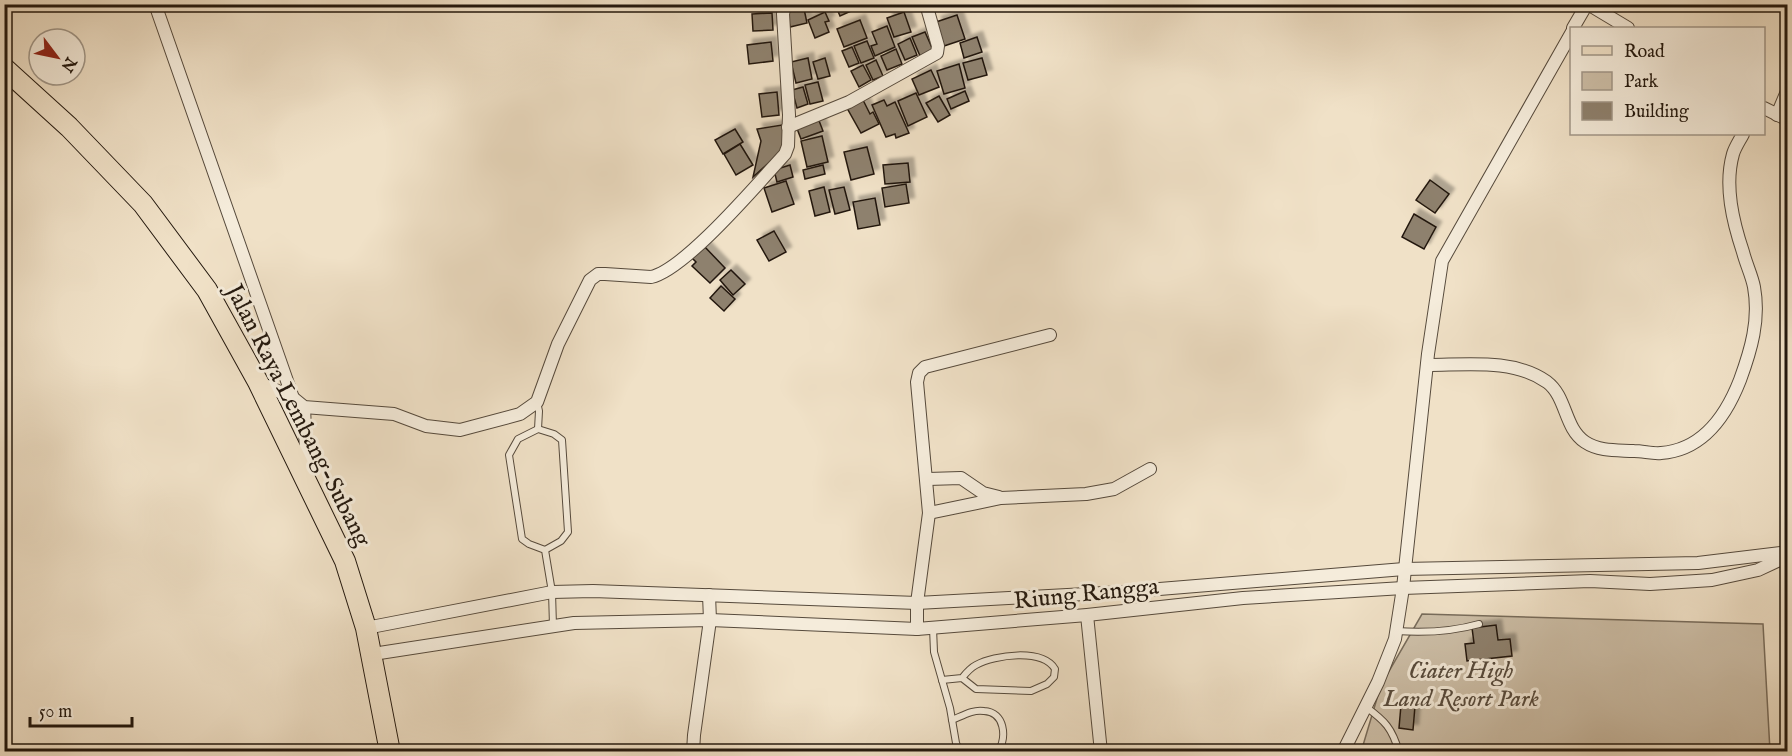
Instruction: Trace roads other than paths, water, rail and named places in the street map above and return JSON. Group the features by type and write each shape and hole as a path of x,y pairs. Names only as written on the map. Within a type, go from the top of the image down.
{"main road":[{"name":"Jalan Raya Lembang-Subang","path":"4,68 69,127 143,204 207,290 258,382 345,561 373,654 390,752"}],"street":[{"path":"155,4 293,398"},
{"path":"258,382 293,398 304,407 394,414 426,426 460,430 520,414 537,402 558,344 590,280 598,274 659,275 680,261 700,243 785,154 788,146 783,14 785,4"},
{"path":"788,127 849,102 933,57 937,53 938,46 926,4"},
{"path":"1574,27 1587,4 1626,27"},
{"path":"1343,752 1378,682 1395,639 1403,588 1427,365 1442,261 1570,34"},
{"path":"1765,108 1782,117 1788,89"},
{"path":"1427,365 1505,365 1530,373 1547,382 1558,394 1575,432 1586,443 1607,450 1662,453 1693,445 1714,427 1733,398 1749,355 1756,320 1754,287 1736,230 1728,183 1733,154 1742,135"},
{"path":"917,629 916,603 929,513 928,480 917,382 920,373 925,367 1050,335"},
{"path":"304,407 307,481"},
{"path":"929,513 1001,498 1086,494 1114,489 1150,469"},
{"path":"928,480 961,478 983,493 1001,498"},
{"path":"366,628 552,592 593,591 916,603 1123,592 1404,569 1698,563 1788,554"},
{"name":"Riung Rangga","path":"373,654 574,623 710,620 917,629 1087,615 1243,598 1403,588 1590,581 1650,584 1713,580 1758,570 1788,554"},
{"path":"693,752 710,620 710,595"},
{"path":"1087,615 1101,752"}],"lane":[{"path":"537,402 538,429"},
{"path":"538,429 554,434 561,440 568,532 566,536 546,550 522,539 509,455 518,440 538,429"},
{"path":"546,550 552,592 553,626"},
{"path":"1396,631 1435,632 1479,624"},
{"path":"933,628 934,652 960,752"},
{"path":"942,680 962,678 976,689 1031,691 1047,684 1054,677 1055,669 1051,662 1039,656 1013,656 978,664 968,670 962,678"},
{"path":"1365,707 1384,721 1394,733 1399,752"},
{"path":"952,720 983,710 994,713 1002,722 1004,738 998,752"}],"park label":[{"name":"Ciater High Land Resort Park","path":"1461,684"}]}
